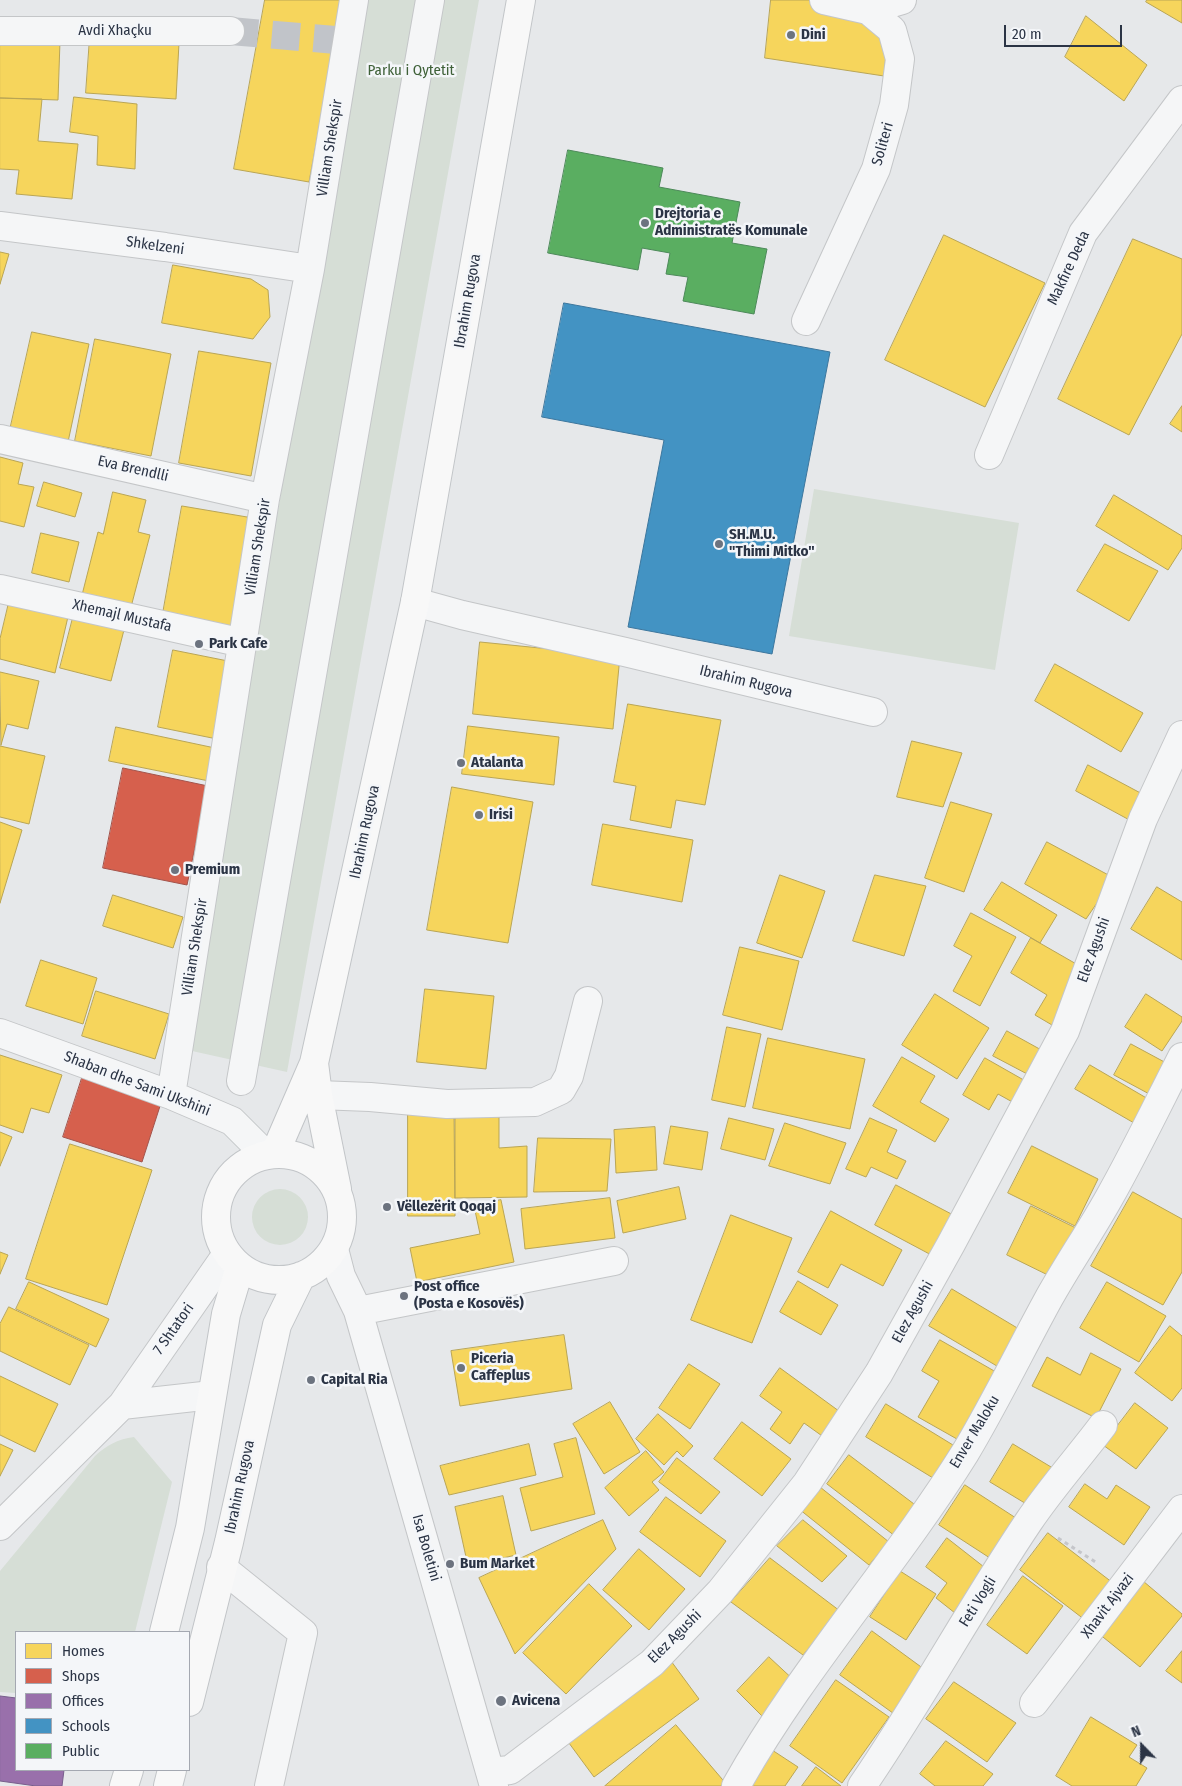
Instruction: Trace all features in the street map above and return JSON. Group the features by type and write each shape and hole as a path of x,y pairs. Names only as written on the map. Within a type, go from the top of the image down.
{"main road":[{"name":"Ibrahim Rugova","path":"337,1192 322,1170 312,1163 300,1158 269,1153 314,1063 415,602 521,0"},
{"name":"Ibrahim Rugova","path":"233,1260 251,1274 275,1280 289,1280 314,1270 334,1249 340,1235 341,1206 318,1095 314,1063"},
{"path":"164,1631 190,1528 226,1314 233,1260 218,1235 215,1214 220,1194 230,1176 246,1162 269,1153"},
{"name":"Ibrahim Rugova","path":"190,1698 228,1542 276,1325 301,1276"},
{"path":"124,1786 129,1771"},
{"path":"168,1786 172,1771"}],"street":[{"name":"Villiam Shekspir","path":"171,1095 265,499 310,269 354,0"},
{"path":"241,1081 430,0"},
{"name":"Soliteri","path":"806,321 876,169 894,105 900,59 892,30 868,10 824,0"},
{"path":"868,10 902,0"},
{"name":"Avdi Xhaçku","path":"0,31 230,31"},
{"name":"Makfire Deda","path":"988,455 1083,233 1182,100"},
{"name":"Shkelzeni","path":"0,226 165,247 310,269"},
{"name":"Eva Brendlli","path":"0,439 265,499"},
{"name":"Xhemajl Mustafa","path":"0,589 243,643"},
{"name":"Ibrahim Rugova","path":"415,602 873,712"},
{"name":"Elez Agushi","path":"492,1779 510,1770 652,1662 720,1592 812,1475 879,1373 952,1244 1065,1031 1143,818 1182,735"},
{"path":"318,1095 370,1097 447,1104 535,1102 561,1090 569,1076 588,1001"},
{"name":"Shaban dhe Sami Ukshini","path":"0,1033 171,1095 232,1122 269,1153"},
{"name":"Enver Maloku","path":"736,1786 752,1757 805,1679 911,1531 964,1453 1050,1296 1109,1197 1182,1057"},
{"name":"Isa Boletini","path":"334,1249 341,1276 358,1311 492,1779"},
{"name":"7 Shtatori","path":"1,1525 122,1405 233,1260"},
{"path":"358,1311 614,1261"},
{"path":"122,1405 212,1395"},
{"name":"Feti Vogli","path":"862,1786 1030,1520 1103,1425"},
{"name":"Xhavit Ajvazi","path":"1034,1703 1182,1509"},
{"path":"221,1567 303,1633 268,1786"}],"path":[{"path":"1030,1520 1126,1582"}],"green space":[{"name":"Parku i Qytetit","path":"368,0 479,0 287,1072 183,1049"},
{"path":"814,489 1019,523 995,670 789,636"},
{"path":"274,1189 286,1189 296,1193 304,1201 308,1217 304,1233 296,1241 286,1245 274,1245 264,1241 256,1233 252,1223 252,1211 256,1201 264,1193"},
{"path":"134,1437 172,1482 135,1631 15,1631 15,1693 0,1692 0,1571 95,1456 113,1443"}],"building: Homes":[{"path":"265,0 343,0 309,182 234,169"},
{"path":"771,0 891,0 884,76 765,58"},
{"path":"1147,0 1182,0 1182,23 1146,2"},
{"path":"1086,16 1147,65 1124,101 1065,57"},
{"path":"90,37 179,43 176,99 86,93"},
{"path":"0,40 60,41 58,100 0,98"},
{"path":"74,97 137,104 135,169 97,165 98,136 70,132"},
{"path":"0,98 42,99 38,141 78,144 72,199 16,194 19,170 0,169"},
{"path":"944,235 1045,283 985,407 885,360"},
{"path":"1133,239 1182,259 1182,334 1129,435 1058,399"},
{"path":"0,252 9,254 0,284"},
{"path":"173,265 251,279 268,290 270,317 253,339 162,323"},
{"path":"32,332 89,344 68,442 10,430"},
{"path":"95,339 171,354 151,456 75,441"},
{"path":"199,351 271,363 251,476 179,463"},
{"path":"1182,406 1182,432 1170,424"},
{"path":"0,457 23,463 18,484 34,487 24,527 0,521"},
{"path":"44,482 82,493 75,517 37,506"},
{"path":"113,492 146,500 138,532 150,535 131,607 82,595 98,532 103,534"},
{"path":"1114,495 1182,536 1182,548 1168,570 1096,526"},
{"path":"182,506 253,518 233,632 162,619"},
{"path":"41,533 79,542 69,582 32,573"},
{"path":"1105,544 1158,571 1129,621 1077,591"},
{"path":"11,594 70,608 55,673 0,659 0,639"},
{"path":"75,610 126,622 111,681 60,668"},
{"path":"480,642 620,656 613,729 473,714"},
{"path":"173,650 233,662 217,739 158,727"},
{"path":"1055,664 1143,713 1121,752 1035,701"},
{"path":"0,672 39,681 28,729 7,724 1,745"},
{"path":"628,704 721,720 705,805 676,800 671,828 630,820 636,786 614,782"},
{"path":"468,726 559,737 554,785 462,774"},
{"path":"116,727 215,748 209,781 109,761"},
{"path":"912,741 962,753 943,807 897,797"},
{"path":"0,746 45,756 29,824 0,817"},
{"path":"1088,765 1148,797 1135,823 1076,791"},
{"path":"452,787 533,802 508,943 427,930"},
{"path":"951,802 992,814 964,892 925,878"},
{"path":"0,822 22,830 0,903"},
{"path":"603,824 693,840 682,902 592,885"},
{"path":"1047,842 1114,878 1086,919 1025,884"},
{"path":"780,875 825,891 802,958 757,943"},
{"path":"875,875 926,886 904,956 853,941"},
{"path":"1002,882 1057,915 1040,943 984,910"},
{"path":"1157,887 1182,902 1182,960 1131,929"},
{"path":"113,895 183,917 173,948 103,926"},
{"path":"971,913 1016,937 980,1006 953,991 972,956 954,946"},
{"path":"1031,938 1085,969 1052,1025 1035,1015 1047,995 1011,973"},
{"path":"740,947 799,961 782,1030 723,1015"},
{"path":"41,960 97,978 83,1024 26,1006"},
{"path":"425,989 494,996 486,1069 417,1062"},
{"path":"96,991 169,1014 155,1059 82,1036"},
{"path":"935,994 989,1028 957,1079 902,1045"},
{"path":"1146,994 1182,1017 1182,1021 1162,1051 1125,1027"},
{"path":"727,1027 761,1034 745,1107 712,1100"},
{"path":"1007,1031 1045,1052 1031,1076 993,1056"},
{"path":"768,1038 865,1059 850,1129 753,1108"},
{"path":"1131,1044 1170,1065 1153,1096 1114,1075"},
{"path":"0,1055 62,1075 49,1113 31,1108 23,1133 0,1125"},
{"path":"902,1057 935,1076 920,1102 949,1119 935,1142 873,1106"},
{"path":"985,1058 1029,1083 1016,1104 998,1094 989,1110 963,1095"},
{"path":"1090,1065 1155,1103 1141,1127 1075,1089"},
{"path":"499,1107 499,1148 527,1146 527,1197 455,1198 455,1108"},
{"path":"408,1111 454,1111 455,1216 408,1216"},
{"path":"729,1118 774,1129 765,1160 721,1149"},
{"path":"870,1118 897,1130 887,1152 906,1161 897,1179 871,1167 866,1177 846,1169"},
{"path":"785,1123 846,1143 830,1184 769,1166"},
{"path":"671,1126 708,1132 702,1170 664,1164"},
{"path":"655,1127 657,1170 616,1173 614,1130"},
{"path":"0,1132 12,1137 0,1166"},
{"path":"538,1138 611,1139 607,1191 534,1192"},
{"path":"70,1144 152,1170 107,1305 26,1279"},
{"path":"1032,1146 1098,1179 1075,1226 1008,1193"},
{"path":"896,1185 959,1218 937,1258 875,1225"},
{"path":"679,1187 686,1219 623,1233 617,1201"},
{"path":"1133,1192 1182,1219 1182,1272 1163,1305 1091,1266"},
{"path":"610,1198 615,1238 525,1249 521,1209"},
{"path":"501,1200 514,1262 417,1282 410,1248 480,1234 474,1206"},
{"path":"1031,1206 1080,1230 1056,1279 1007,1255"},
{"path":"831,1211 902,1250 883,1286 841,1264 828,1288 798,1272"},
{"path":"731,1215 792,1238 752,1343 691,1320"},
{"path":"0,1252 8,1255 0,1274"},
{"path":"798,1281 838,1305 821,1335 780,1312"},
{"path":"29,1282 109,1319 96,1347 16,1309"},
{"path":"1107,1282 1166,1316 1139,1362 1080,1328"},
{"path":"952,1289 1024,1332 1002,1369 929,1326"},
{"path":"9,1307 89,1345 70,1385 0,1351 0,1324"},
{"path":"1170,1326 1182,1336 1182,1388 1172,1401 1135,1373"},
{"path":"564,1335 572,1389 460,1406 451,1351"},
{"path":"940,1340 1003,1376 964,1443 918,1417 939,1381 922,1371"},
{"path":"1091,1353 1121,1369 1096,1418 1032,1386 1047,1357 1080,1375"},
{"path":"689,1364 720,1384 690,1429 659,1408"},
{"path":"780,1368 843,1414 825,1438 804,1423 790,1444 770,1429 782,1412 760,1396"},
{"path":"0,1376 58,1404 35,1452 0,1435"},
{"path":"610,1402 640,1452 604,1474 573,1424"},
{"path":"1135,1403 1168,1428 1136,1469 1103,1445"},
{"path":"886,1404 953,1445 933,1478 866,1437"},
{"path":"658,1414 693,1446 683,1457 677,1451 664,1465 636,1439"},
{"path":"742,1422 791,1459 762,1496 714,1459"},
{"path":"576,1438 595,1514 531,1531 520,1488 563,1477 554,1444"},
{"path":"0,1444 13,1450 0,1476"},
{"path":"529,1444 536,1475 449,1495 440,1466"},
{"path":"1013,1444 1056,1470 1033,1508 990,1482"},
{"path":"646,1451 664,1472 652,1482 659,1490 629,1516 605,1488"},
{"path":"849,1455 918,1507 895,1536 827,1484"},
{"path":"677,1458 720,1492 701,1514 659,1482"},
{"path":"1085,1484 1107,1499 1116,1485 1150,1507 1124,1545 1069,1507"},
{"path":"965,1485 1019,1520 993,1560 939,1525"},
{"path":"820,1487 889,1542 869,1565 799,1509"},
{"path":"503,1496 516,1555 468,1566 455,1507"},
{"path":"666,1497 726,1541 700,1577 640,1532"},
{"path":"603,1520 616,1549 515,1654 479,1578"},
{"path":"803,1520 847,1556 822,1582 777,1546"},
{"path":"1048,1533 1113,1583 1085,1620 1020,1570"},
{"path":"947,1538 993,1574 960,1617 936,1598 947,1583 926,1567"},
{"path":"639,1549 685,1589 649,1630 603,1590"},
{"path":"770,1558 840,1611 803,1655 731,1602"},
{"path":"900,1571 936,1594 906,1640 870,1617"},
{"path":"1023,1576 1063,1606 1027,1654 987,1625"},
{"path":"1143,1581 1182,1616 1140,1667 1098,1633"},
{"path":"589,1584 632,1626 566,1694 523,1653"},
{"path":"872,1631 928,1672 897,1716 840,1675"},
{"path":"1182,1651 1182,1683 1166,1671"},
{"path":"769,1657 797,1683 764,1718 737,1691"},
{"path":"671,1661 699,1699 594,1777 566,1739"},
{"path":"836,1680 889,1717 842,1783 790,1746"},
{"path":"954,1682 1016,1723 987,1762 926,1719"},
{"path":"1091,1717 1137,1745 1129,1757 1147,1768 1136,1786 1072,1786 1056,1776"},
{"path":"676,1725 728,1786 605,1786"},
{"path":"946,1741 993,1774 983,1786 935,1786 920,1774"},
{"path":"772,1750 798,1767 785,1786 750,1786"},
{"path":"816,1767 841,1786 802,1786"}],"building: Shops":[{"path":"123,768 208,786 187,885 103,868"},
{"path":"82,1078 161,1103 142,1162 63,1137"}],"building: Offices":[{"path":"0,1696 15,1698 15,1771 64,1771 62,1786 36,1786 0,1781"}],"building: Schools":[{"name":"SH.M.U. \"Thimi Mitko\"","path":"564,303 830,352 772,654 628,627 664,440 542,417"}],"building: Public":[{"name":"Drejtoria e Administratës Komunale","path":"568,150 663,168 659,187 740,202 732,243 767,249 754,314 683,301 688,277 666,274 670,253 642,248 638,270 548,253"}],"tunnel":[{"path":"230,31 347,41"}],"place":[{"name":"Dini","path":"791,35"},
{"name":"Drejtoria e Administratës Komunale","path":"645,223"},
{"name":"SH.M.U. \"Thimi Mitko\"","path":"719,544"},
{"name":"Park Cafe","path":"199,644"},
{"name":"Atalanta","path":"461,763"},
{"name":"Irisi","path":"479,815"},
{"name":"Premium","path":"175,870"},
{"name":"Vëllezërit Qoqaj","path":"387,1207"},
{"name":"Post office (Posta e Kosovës)","path":"404,1296"},
{"name":"Piceria Caffeplus","path":"461,1368"},
{"name":"Capital Ria","path":"311,1380"},
{"name":"Bum Market","path":"450,1564"},
{"name":"Avicena","path":"501,1701"}]}
